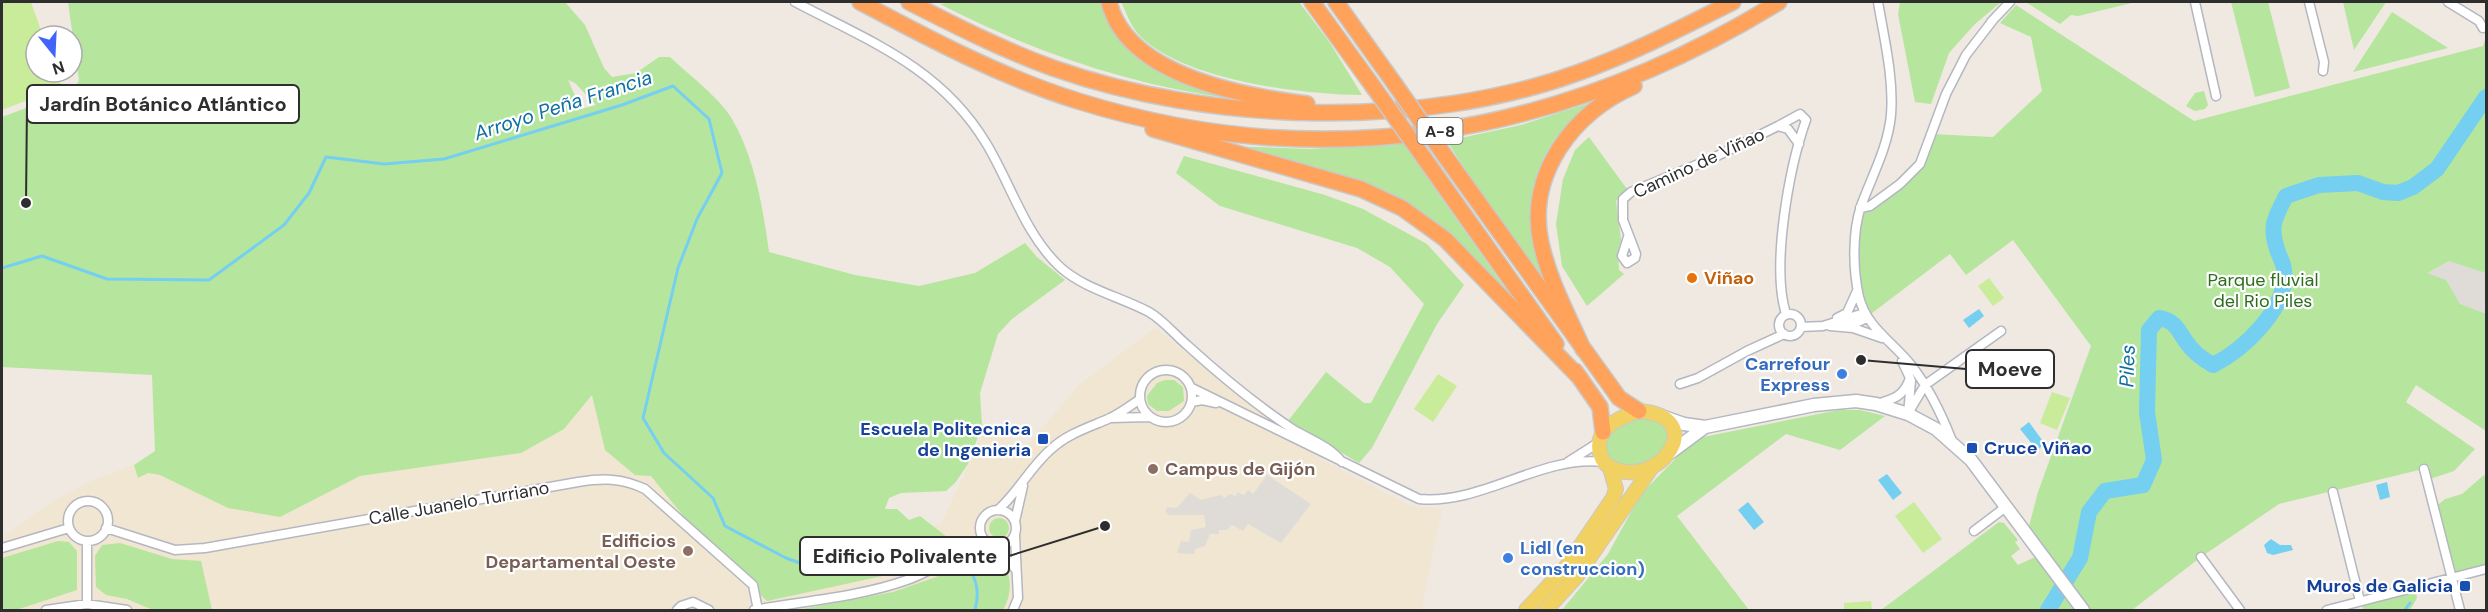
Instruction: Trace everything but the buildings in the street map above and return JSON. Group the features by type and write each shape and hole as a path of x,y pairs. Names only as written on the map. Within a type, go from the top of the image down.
{"highway":[{"name":"A-8","path":"860,2 979,63 1051,92 1109,109 1217,132 1283,138 1418,135 1516,117 1609,87 1668,63 1718,38 1779,2"},
{"name":"A-8","path":"909,2 1002,48 1053,68 1117,87 1193,104 1270,111 1402,111 1440,106 1578,73 1669,34 1733,2"},
{"path":"1109,2 1122,32 1144,53 1152,60 1188,76 1257,96 1372,110"},
{"path":"1312,2 1600,406 1601,437"},
{"path":"1336,2 1619,398 1639,411"},
{"path":"1583,349 1548,267 1541,240 1538,212 1546,175 1555,153 1574,127 1601,104 1622,91 1690,61 1731,38 1784,2"},
{"path":"903,24 977,69 1044,97 1361,189 1402,208 1445,238 1581,379"}],"main road":[{"path":"1526,610 1566,567 1613,498 1616,489 1606,465 1601,437 1618,418 1639,411 1684,424 1705,427 1836,402 1876,404 1908,414 1936,429 1953,442 1971,460 2007,506 2084,610"},
{"path":"1664,417 1676,435 1676,443 1670,453"},
{"path":"1546,610 1577,576 1652,467 1705,427"},
{"path":"1606,465 1630,472 1652,467"}],"street":[{"path":"795,2 912,64 943,88 986,143 1029,228 1042,248 1061,267 1099,291 1151,313 1257,402 1293,429 1334,452 1342,462"},
{"path":"1878,2 1889,71 1891,116 1881,156 1860,208 1855,250 1858,288 1866,316 1925,385 1953,442"},
{"path":"1860,208 1870,206 1877,201 1920,164 1946,94 1966,55 2010,2"},
{"path":"2195,2 2216,96"},
{"path":"2309,2 2324,62 2323,71"},
{"path":"2448,2 2479,21 2483,28"},
{"name":"Camino de Viñao","path":"1628,237 1623,220 1623,199 1631,192 1713,158 1802,114 1806,120 1790,183 1781,248 1786,314"},
{"name":"Camino de Viñao","path":"1778,126 1788,129 1799,144"},
{"path":"1823,326 1847,313 1858,288"},
{"path":"1784,334 1778,325 1786,314 1798,316 1801,327"},
{"path":"1823,326 1866,316"},
{"path":"1845,328 1866,316"},
{"path":"1680,384 1698,378 1784,334 1794,335 1801,327 1845,328 1885,339"},
{"path":"1908,414 1925,385 2001,331"},
{"path":"1897,350 1912,387 1908,414"},
{"path":"1150,417 1140,399 1143,385 1158,371 1178,373 1192,388 1269,424 1400,492 1419,499 1434,500 1564,465 1606,465"},
{"path":"1876,404 1901,395 1910,378"},
{"path":"1109,418 1150,417 1166,423 1175,421 1183,417 1192,402 1192,388"},
{"path":"966,551 980,530 984,517 998,510 1050,450 1081,428 1109,418 1140,399"},
{"path":"1192,402 1202,400 1234,407"},
{"path":"1257,402 1266,412 1269,424"},
{"path":"1564,465 1601,437"},
{"path":"2424,469 2460,610"},
{"name":"Calle Juanelo Turriano","path":"106,528 175,550 205,548 578,482 603,478 624,479 645,489 753,585 755,610"},
{"path":"1013,610 1018,598 1015,521 1024,482"},
{"path":"2333,492 2360,601"},
{"path":"87,501 101,506 106,513 106,528 99,537 87,541 80,539 69,528 69,513 80,502 87,501"},
{"path":"1974,531 2007,506"},
{"path":"998,510 1006,512 1015,521"},
{"path":"2,548 69,528"},
{"path":"980,530 982,537 995,546 1018,573"},
{"path":"755,610 907,580 950,561 966,551 1009,543 1015,535"},
{"path":"87,541 87,604"},
{"path":"2201,557 2240,610"},
{"path":"2327,610 2487,569"},
{"path":"677,610 693,602 709,610"},
{"path":"46,610 87,604 127,610"}],"shaded area":[{"path":"2449,261 2486,273 2486,314 2460,304 2446,280 2427,273"},
{"name":"Campus de Gijón","path":"1155,328 1320,459 1411,506 1442,509 1421,610 2,610 2,531 6,535 55,500 95,479 134,465 138,478 148,473 160,475 185,486 280,517 360,476 521,453 564,429 593,395 895,537 941,524 984,432 997,430 1025,448 1079,385"},
{"path":"1267,475 1311,504 1281,543 1248,524 1243,531 1232,525 1227,530 1219,530 1219,534 1210,534 1205,546 1195,549 1194,554 1177,553 1181,541 1189,542 1191,530 1206,527 1204,515 1169,515 1165,511 1167,507 1177,508 1190,493 1201,500 1220,495 1225,498 1229,494 1236,496 1237,492 1244,495 1248,490 1253,494"}],"green space":[{"path":"2,2 31,2 39,24 24,24 24,84 61,84 62,87 2,110"},
{"path":"68,2 565,2 585,25 604,68 612,77 636,73 659,57 670,57 727,111 747,150 761,201 769,252 855,275 919,286 975,273 1025,243 1037,257 1065,280 1012,319 998,334 980,393 982,426 968,464 955,483 946,491 901,493 889,498 885,509 897,509 909,520 920,516 956,544 915,569 767,601 701,538 651,476 635,475 605,450 592,395 564,429 521,453 360,476 280,517 228,508 160,475 148,473 138,478 134,465 155,451 152,375 2,367 2,117 74,90 77,84 84,84 84,24 71,24","holes":["568,80 575,83 596,105 581,109"]},
{"path":"954,2 1101,2 1116,36 1139,59 1168,74 1234,99 1157,85 1083,64 1011,37 940,4"},
{"path":"1121,2 1299,2 1330,43 1362,95 1278,88 1216,75 1187,65 1162,53 1142,38 1132,25"},
{"path":"1900,2 2001,2 1975,24 1949,53 1931,104 1915,102 1898,14"},
{"path":"2026,2 2136,2 2078,16 2071,15 2060,24"},
{"path":"2231,2 2268,2 2290,88 2255,97"},
{"path":"2343,2 2386,2 2354,50"},
{"name":"Parque fluvial del Rio Piles","path":"2016,5 2194,121 2483,46 2486,36 2486,431 2416,385 2406,402 2475,449 2454,471 2427,480 2423,469 2279,504 2201,557 2132,610 2083,610 2027,534 2038,492 2091,346 2013,240 1966,275 1950,254 1872,313 1864,313 1856,277 1860,208 1870,206 1920,164 1931,134 1993,137 2042,91 2031,37 2000,23"},
{"path":"2392,12 2448,48 2353,72"},
{"path":"2204,91 2208,105 2205,109 2195,111 2186,106 2195,93"},
{"path":"1596,101 1555,139 1538,172 1532,207 1535,242 1543,278 1473,182 1447,141 1521,125"},
{"path":"1589,137 1627,189 1616,201 1621,240 1618,251 1619,270 1624,274 1587,306 1562,266 1556,224 1563,179 1575,150"},
{"path":"1402,142 1515,302 1392,198 1228,146 1311,149"},
{"path":"1184,156 1325,195 1363,209 1427,244 1464,285 1437,324 1372,448 1359,463 1288,421 1326,372 1364,403 1371,403 1424,304 1390,267 1357,248 1220,206 1176,173"},
{"path":"1989,278 2004,298 1993,306 1978,286"},
{"path":"1438,374 1457,386 1433,422 1414,409"},
{"path":"1174,380 1183,387 1184,401 1169,411 1157,411 1148,404 1147,396 1157,383"},
{"path":"2052,392 2070,398 2057,430 2040,423"},
{"path":"1839,410 1860,410 1885,416 1840,450 1786,434 1677,516 1749,610 1562,610 1608,554 1641,494 1692,442 1703,437"},
{"path":"1657,413 1676,443 1641,471 1603,462 1603,432 1618,418"},
{"path":"2484,475 2486,478 2486,569 2453,577 2434,508 2445,499 2462,494"},
{"path":"1914,502 1942,539 1923,553 1895,516"},
{"path":"999,518 1006,521 1009,528 1006,535 999,538 992,535 989,528 992,521"},
{"path":"1999,522 2004,523 2018,540 2015,542 2020,549 2011,556 2018,565 2035,557 2074,610 1881,610"},
{"path":"58,541 69,542 77,551 77,590 16,610 2,610 2,558"},
{"path":"120,543 172,559 201,561 212,610 153,610 127,599 106,595 96,587 95,556 102,545"},
{"path":"988,553 1002,564 1009,578 1009,594 1003,610 797,610 893,592 936,577 972,554"},
{"path":"2415,587 2417,598 2410,610 2364,610 2360,601"},
{"path":"1871,601 1872,610 1844,610 1844,603"}],"water":[{"path":"1979,309 1984,316 1969,328 1963,320"},
{"path":"2029,422 2045,444 2037,450 2020,429"},
{"path":"1887,474 1902,493 1893,500 1878,480"},
{"path":"2387,482 2390,497 2380,500 2376,485"},
{"path":"1748,502 1764,522 1754,530 1738,510"},
{"path":"2271,539 2280,545 2291,545 2293,550 2273,555 2267,553 2264,545"}],"waterway":[{"name":"Arroyo Peña Francia","path":"2,268 42,256 107,279 209,280 284,225 309,193 326,157 384,164 444,159 622,105 673,86 709,119 722,173 697,219 678,268 643,418 664,453 713,498 725,526 786,558 811,567 884,540 941,547 954,554"},
{"name":"Piles","path":"2048,610 2080,558 2089,512 2105,491 2143,485 2154,460 2147,412 2149,330 2159,318 2171,322 2188,345 2208,362 2213,365 2225,358 2262,326 2279,299 2284,284 2284,268 2275,243 2273,229 2286,196 2319,185 2358,183 2383,192 2398,193 2413,187 2437,169 2486,97"},
{"name":"Arroyo Peña Francia","path":"960,557 970,569 977,588 975,610"},
{"path":"2405,610 2410,603"}],"place":[{"name":"Jardín Botánico Atlántico","path":"26,203"},
{"name":"Viñao","path":"1692,278"},
{"name":"Moeve","path":"1861,360"},
{"name":"Carrefour Express","path":"1842,374"},
{"name":"Escuela Politecnica de Ingenieria","path":"1043,439"},
{"name":"Cruce Viñao","path":"1972,448"},
{"name":"Campus de Gijón","path":"1153,469"},
{"name":"Edificio Polivalente","path":"1105,526"},
{"name":"Edificios Departamental Oeste","path":"688,551"},
{"name":"Lidl (en construccion)","path":"1508,558"},
{"name":"Muros de Galicia","path":"2465,586"}]}
